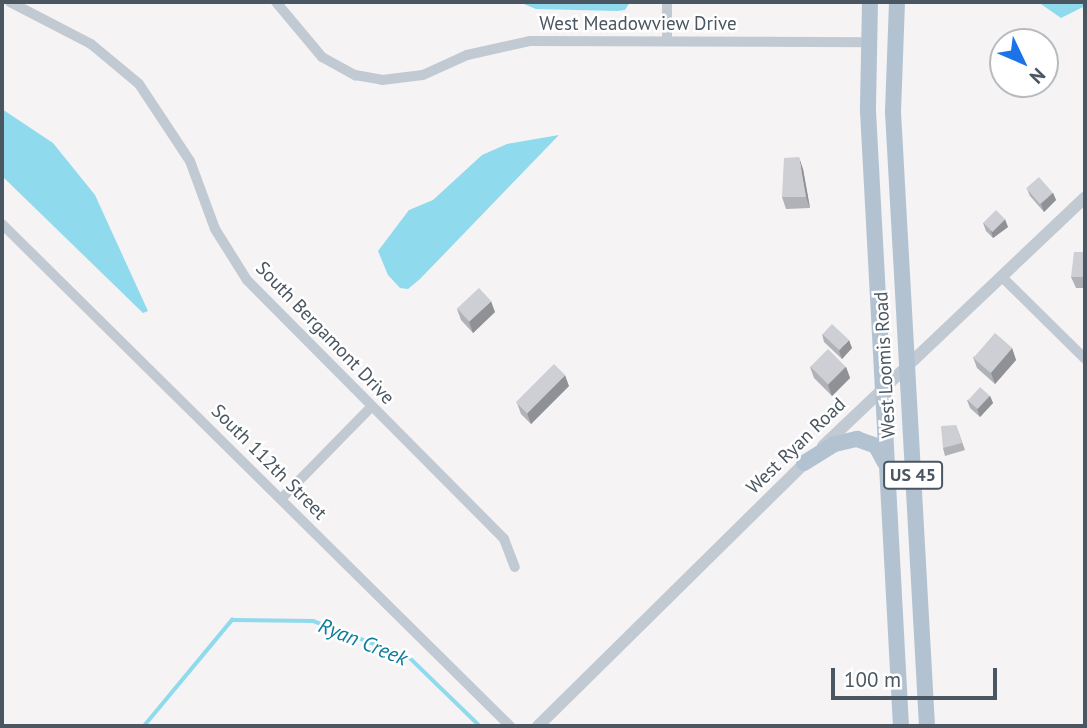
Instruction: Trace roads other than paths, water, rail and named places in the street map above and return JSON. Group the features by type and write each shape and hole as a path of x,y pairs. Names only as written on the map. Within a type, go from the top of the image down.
{"main road":[{"name":"West Loomis Road","path":"870,2 869,137 901,726"},
{"name":"West Loomis Road","path":"897,2 894,135 927,726"},
{"path":"869,137 894,135"},
{"path":"804,463 835,444 857,439 876,446 885,463"}],"street":[{"name":"South Bergamont Drive","path":"10,2 91,44 139,84 190,160 215,229 247,280 504,540 515,567"},
{"name":"West Meadowview Drive","path":"276,2 322,57 355,75 382,80 424,75 467,55 530,41 869,42"},
{"path":"667,2 667,41"},
{"name":"West Ryan Road","path":"538,726 804,463 1003,278 1085,197"},
{"name":"South 112th Street","path":"2,224 510,726"},
{"path":"1003,278 1085,359"},
{"path":"282,498 370,407"}],"water":[{"path":"519,2 630,2 625,10 617,11 536,9"},
{"path":"1038,2 1085,2 1085,6 1061,18"},
{"path":"2,109 53,143 95,195 148,311 143,313 2,176"},
{"path":"559,135 408,289 400,288 388,275 378,251 409,210 433,200 482,155 507,144"}],"waterway":[{"name":"Ryan Creek","path":"144,726 232,620 313,621 409,657 480,726"}]}
